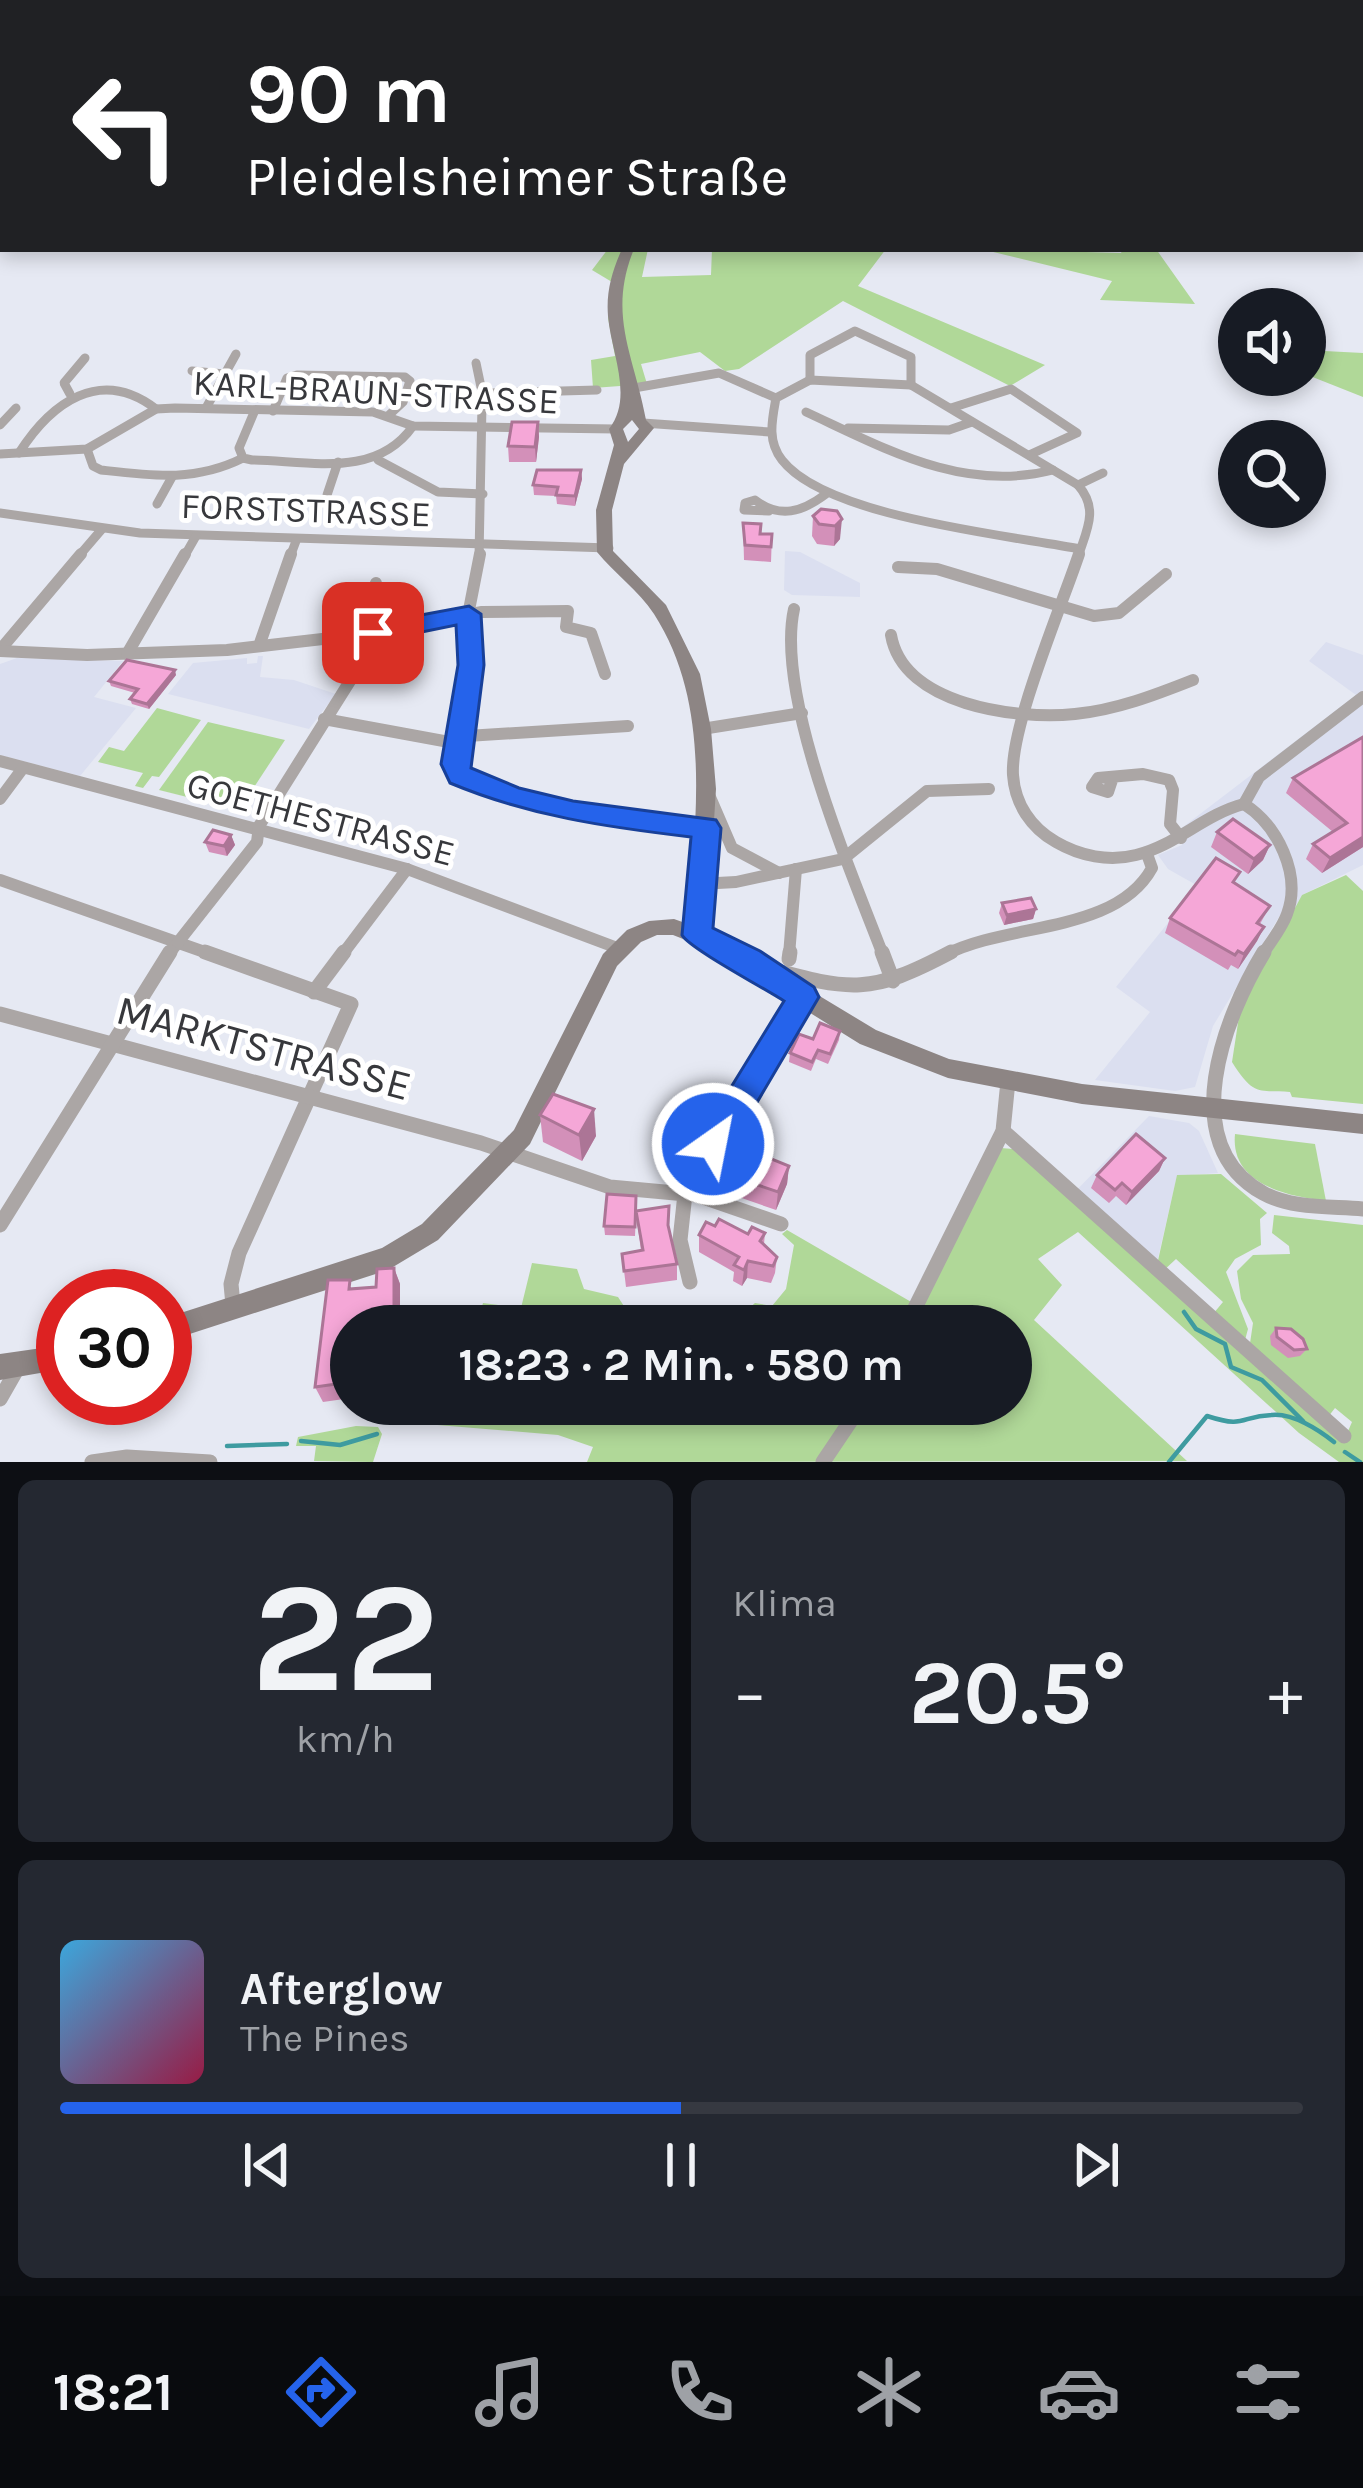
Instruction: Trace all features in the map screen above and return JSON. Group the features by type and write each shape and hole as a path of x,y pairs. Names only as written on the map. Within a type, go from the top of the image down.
{"street":[{"path":"627,252 612,300 619,351 630,381 632,429 604,510 606,557 660,609 680,643 702,729 706,828 697,935"},
{"path":"810,380 810,355 855,331 911,357 911,386"},
{"path":"206,408 236,354"},
{"path":"70,394 64,383 85,358"},
{"path":"476,363 481,387 488,393 597,390"},
{"path":"192,371 224,374"},
{"path":"630,381 719,374 776,398"},
{"path":"273,411 283,384 297,375 405,377 410,381 408,394 389,415"},
{"path":"1080,549 857,505 826,494 788,468 770,432 776,398 796,383 810,380 911,386 1078,485 1093,506 1080,549 1015,752 1017,798 1037,829 1064,847 1094,857 1147,854 1227,808 1244,805 1258,814 1281,850 1293,892 1288,912 1226,1027 1217,1111 1228,1162 1256,1190 1284,1200 1363,1209"},
{"path":"19,453 70,394 93,389 122,392 156,409"},
{"path":"951,408 1011,389 1064,420 1076,433 1030,455"},
{"path":"488,393 482,404 482,544 469,614 471,665 456,772 514,798 573,812 706,828"},
{"path":"0,425 16,408"},
{"name":"KARL-BRAUN-STRASSE","path":"0,454 87,448 156,409 389,415 413,426 770,432"},
{"path":"243,458 239,448 255,410"},
{"path":"806,412 952,475 1024,480 1053,470"},
{"path":"841,428 949,430 972,422"},
{"path":"378,460 413,426"},
{"path":"87,448 92,466 101,470 172,477 206,477 243,458 378,460 426,488 484,494"},
{"path":"327,495 338,462"},
{"path":"1078,485 1103,473"},
{"path":"157,504 172,477"},
{"path":"769,511 799,512 826,494"},
{"name":"FORSTSTRASSE","path":"0,513 102,529 196,536 606,544"},
{"path":"0,651 102,529"},
{"path":"128,654 196,536"},
{"path":"259,646 296,541"},
{"path":"898,567 937,569 1060,609 1110,616 1128,607 1166,574"},
{"path":"0,1225 177,941 248,856 259,826 372,646 363,627 376,583"},
{"path":"794,609 790,627 802,712 843,860 893,981"},
{"path":"0,651 128,654 259,646 366,634 469,614 568,611 566,627 591,632 604,674"},
{"path":"891,635 897,659 919,680 968,700 1027,713 1072,715 1146,700 1193,680"},
{"path":"1244,805 1259,777 1363,698"},
{"path":"702,729 802,712"},
{"path":"324,718 448,742 628,726"},
{"name":"GOETHESTRASSE","path":"0,761 407,869 620,949"},
{"path":"0,799 23,768"},
{"path":"1112,777 1148,773 1169,780 1173,790 1170,824 1181,838"},
{"path":"706,789 732,848 779,873"},
{"path":"699,884 843,860 927,791 989,789"},
{"path":"758,966 836,986 868,987 893,981 991,935 1102,911 1127,899 1152,868 1147,854"},
{"path":"314,992 407,869"},
{"path":"789,958 796,869"},
{"path":"0,880 351,1004 233,1270 233,1305"},
{"path":"674,927 699,884"},
{"path":"192,1320 404,1250 453,1211 508,1153 543,1103 594,991 620,949 646,930 674,927 697,935 758,966 868,1037 912,1058 1007,1082 1217,1111 1363,1124"},
{"path":"690,1282 680,1235 685,1195 803,997"},
{"name":"MARKTSTRASSE","path":"0,1013 508,1153 610,1186 718,1200 782,1224"},
{"path":"916,1305 1003,1131 1007,1082"},
{"path":"1003,1131 1344,1436"},
{"path":"0,1399 10,1365"},
{"path":"824,1462 848,1425"},
{"path":"92,1462 127,1456 210,1462"}],"shaded area":[{"path":"785,551 800,552 860,583 860,597 792,595 784,590"},
{"path":"1326,642 1363,655 1363,865 1302,895 1291,916 1282,912 1213,1026 1195,1087 1175,1091 1095,1080 1150,1012 1116,987 1198,886 1168,869 1158,855 1182,845 1179,830 1356,695 1309,661"},
{"path":"258,656 263,656 260,677 294,680 336,694 309,729 168,694 193,663 247,658 247,664 257,663"},
{"path":"17,658 123,661 94,697 136,708 80,776 0,755 0,664"},
{"path":"1149,1116 1189,1123 1199,1131 1218,1173 1177,1176 1154,1275 1069,1198"}],"green space":[{"path":"606,252 647,252 642,277 711,275 712,252 884,252 858,286 1045,365 1010,386 843,301 739,369 725,371 700,352 641,364 647,384 593,388 591,360 615,356 608,318 612,282 592,270"},
{"path":"993,252 1158,252 1195,304 1100,300 1112,281"},
{"path":"1326,351 1363,353 1363,397 1326,382"},
{"path":"157,708 201,720 159,777 152,776 143,788 135,786 143,773 98,762 109,747 124,751"},
{"path":"208,722 285,740 239,810 159,790"},
{"path":"1346,875 1363,891 1363,1104 1259,1090 1232,1062 1240,1010 1302,895"},
{"path":"1235,1134 1315,1144 1326,1201 1264,1185 1242,1165"},
{"path":"989,1149 1013,1149 1345,1438 1352,1422 1335,1408 1328,1417 1321,1414 1249,1350 1253,1323 1241,1299 1237,1271 1253,1255 1290,1254 1289,1246 1272,1233 1274,1215 1363,1225 1363,1462 1339,1462 1299,1433 1078,1232 1038,1259 1062,1285 1034,1320 1187,1461 587,1462 593,1447 558,1435 437,1425 1032,1425 1032,1305 773,1305 786,1289 794,1245 782,1234 787,1230 913,1303"},
{"path":"1221,1174 1267,1213 1260,1219 1261,1245 1235,1259 1226,1272 1248,1329 1245,1340 1213,1314 1223,1302 1176,1259 1163,1271 1157,1265 1177,1175"},
{"path":"532,1263 577,1269 584,1289 618,1297 623,1305 522,1305"},
{"path":"356,1426 378,1427 382,1434 373,1462 314,1461 316,1446 296,1446 298,1437"}],"building":[{"path":"512,422 538,422 535,447 508,446"},
{"path":"537,470 581,470 575,496 556,495 558,487 533,485"},
{"path":"821,509 837,511 842,519 835,526 819,524 813,516"},
{"path":"743,523 761,524 760,534 772,534 771,547 745,545"},
{"path":"127,660 175,670 147,704 130,699 138,689 109,681"},
{"path":"1363,737 1363,837 1330,858 1313,844 1347,823 1293,778"},
{"path":"1233,819 1270,845 1254,859 1217,832"},
{"path":"213,830 231,835 224,846 205,842"},
{"path":"1216,858 1240,872 1233,882 1270,906 1257,923 1264,927 1244,954 1238,951 1235,955 1170,918"},
{"path":"1031,898 1036,909 1007,915 1002,903"},
{"path":"820,1023 840,1031 830,1054 818,1050 812,1062 790,1053 799,1034 813,1039"},
{"path":"553,1094 594,1109 579,1135 540,1115"},
{"path":"1136,1134 1165,1158 1132,1192 1122,1183 1115,1190 1097,1175"},
{"path":"722,1139 789,1166 778,1192 705,1167"},
{"path":"607,1194 636,1196 635,1227 604,1226"},
{"path":"669,1206 677,1264 624,1271 622,1254 643,1250 636,1211"},
{"path":"719,1219 748,1234 752,1227 765,1233 760,1241 777,1257 773,1266 748,1261 744,1270 734,1265 739,1257 699,1235 706,1222 715,1226"},
{"path":"394,1268 394,1305 330,1305 330,1385 315,1387 328,1280 350,1280 349,1289 376,1287 377,1269"},
{"path":"1276,1328 1291,1329 1307,1349 1294,1350 1277,1337"}],"waterway":[{"path":"1184,1312 1196,1329 1225,1344 1231,1367 1262,1380 1303,1421"},
{"path":"1169,1462 1207,1416 1236,1422 1280,1415 1334,1442"},
{"path":"301,1441 340,1445 377,1434"},
{"path":"227,1446 287,1444"},
{"path":"1345,1452 1360,1462"}],"route":[{"path":"373,633 469,614 471,665 455,764 460,776 514,798 573,812 706,828 697,935 749,960 803,997 713,1144"}]}
